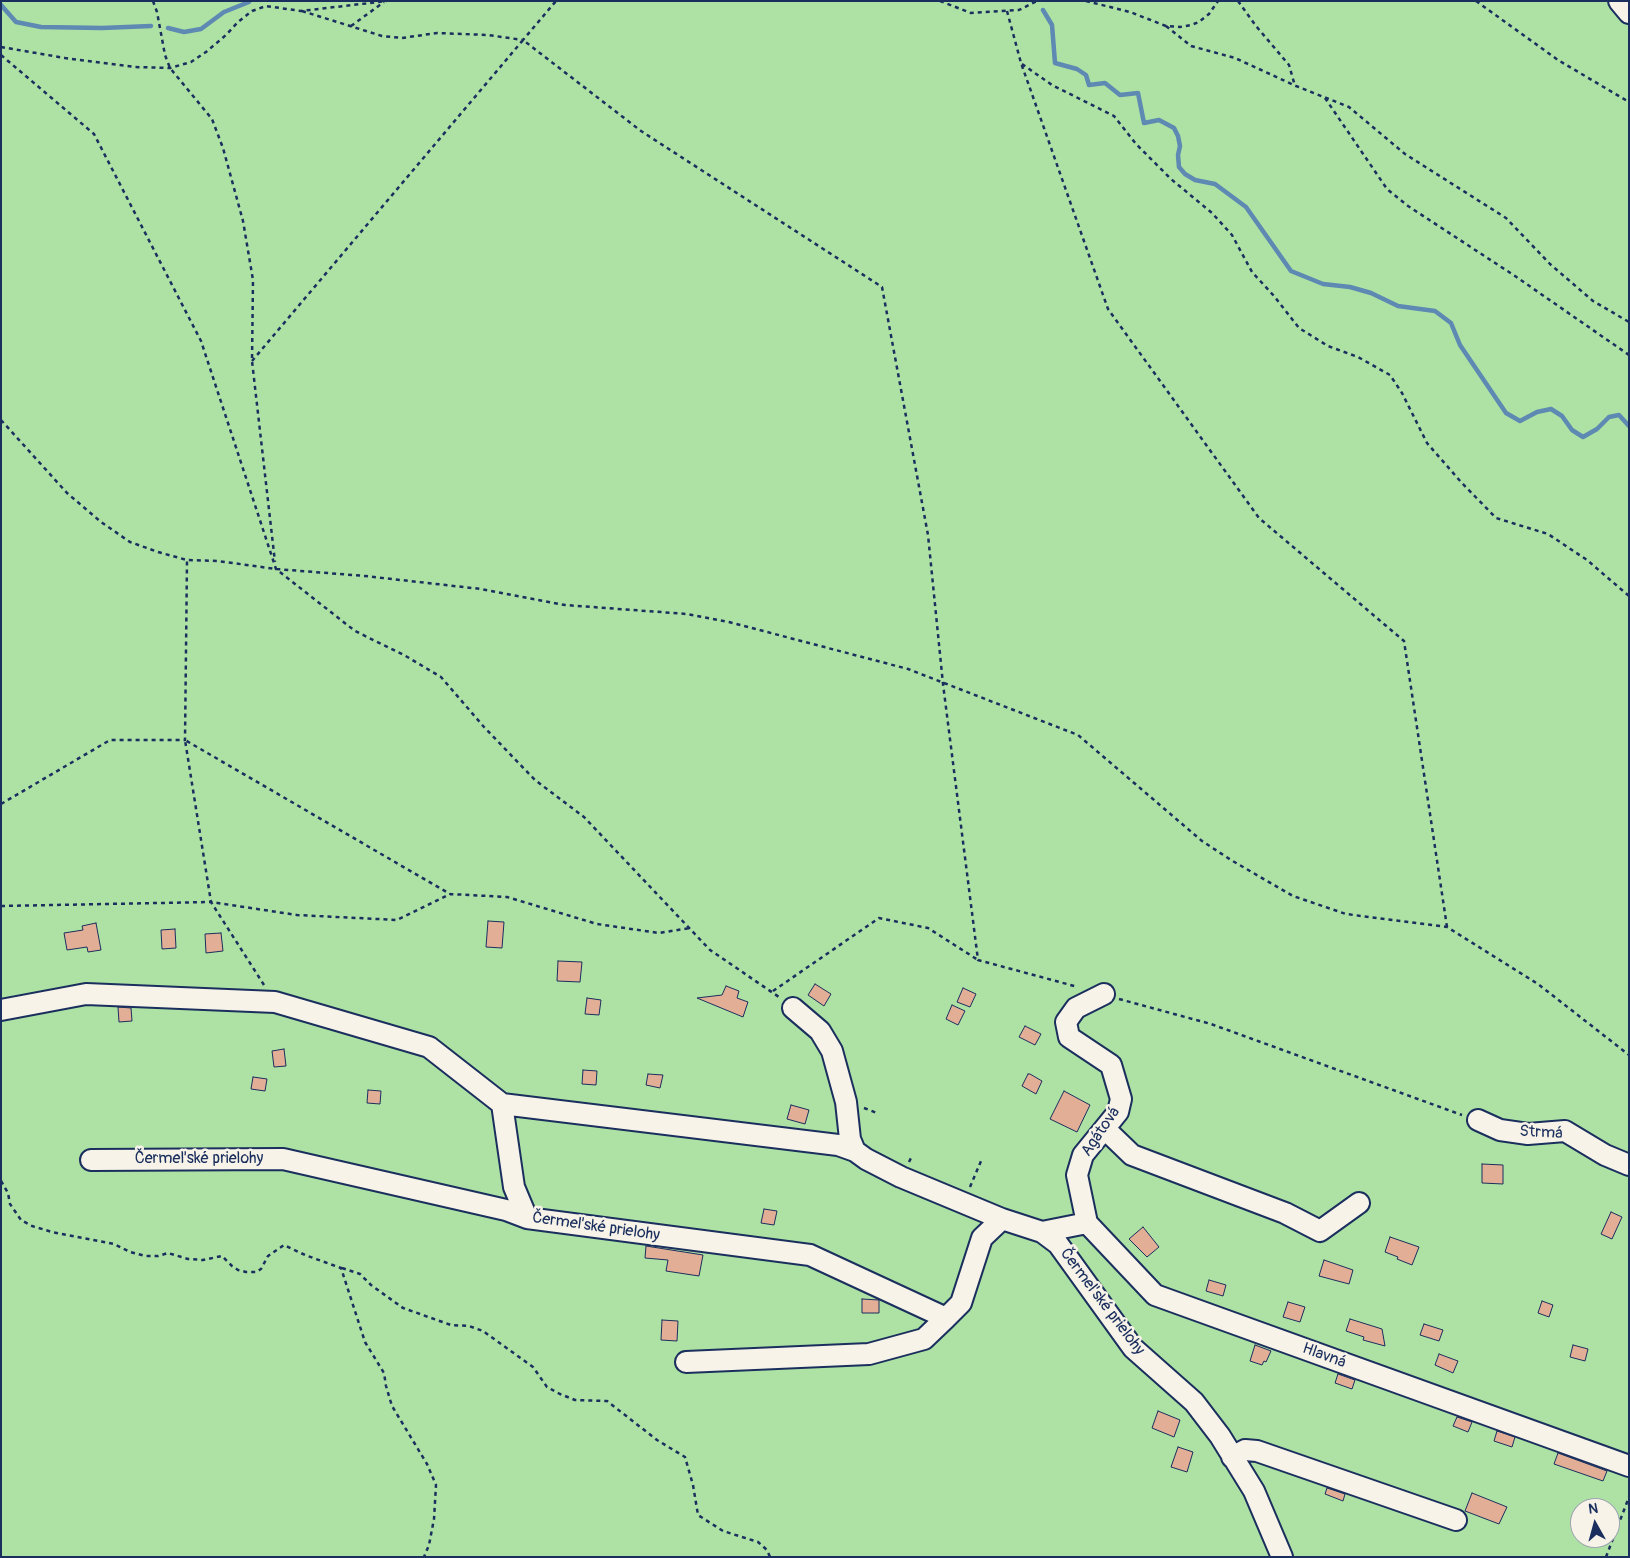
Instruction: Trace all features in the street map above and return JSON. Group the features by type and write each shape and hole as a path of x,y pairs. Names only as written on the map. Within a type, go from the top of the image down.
{"street":[{"path":"1619,1 1629,13"},
{"path":"1,1010 86,994 275,1002 429,1047 502,1104 514,1187 527,1218"},
{"name":"Agátová","path":"1087,1223 1077,1175 1083,1156 1118,1112 1121,1099 1112,1065 1069,1037 1066,1022 1076,1008 1104,994"},
{"path":"793,1008 820,1031 832,1052 846,1102 850,1139 856,1151"},
{"name":"Čermeľské prielohy","path":"502,1104 838,1145 856,1151 866,1159 901,1177 1002,1219 1042,1232 1058,1244 1133,1348 1194,1402 1216,1431 1254,1491 1282,1557"},
{"name":"Strmá","path":"1478,1120 1500,1130 1528,1134 1564,1131 1605,1155 1629,1165"},
{"path":"1105,1129 1132,1155 1285,1213 1320,1230 1359,1203"},
{"name":"Čermeľské prielohy","path":"91,1160 283,1159 506,1210 527,1218 810,1255 946,1318"},
{"path":"686,1362 869,1354 924,1339 961,1304 982,1238 1002,1219"},
{"path":"1042,1232 1087,1223"},
{"name":"Hlavná","path":"1087,1223 1155,1295 1629,1466"},
{"path":"1232,1456 1245,1450 1257,1451 1456,1520"}],"path":[{"path":"153,1 157,12 165,55 170,68 212,120 223,148 243,221 253,280 252,361 276,569"},
{"path":"301,11 386,1"},
{"path":"351,26 386,1"},
{"path":"252,361 556,1"},
{"path":"940,1 971,13 1019,10 1037,1"},
{"path":"1086,1 1130,12 1166,26 1180,27 1199,22 1209,14 1218,1"},
{"path":"1238,1 1256,26 1289,65 1296,86"},
{"path":"1476,1 1558,60 1629,102"},
{"path":"1,47 135,67 170,68 191,62 199,57 252,10 266,6 301,11 382,36 402,38 437,34 488,35 522,40 641,131 882,287 928,536 943,684 978,960"},
{"path":"1007,11 1020,63 1108,309 1259,518 1404,641 1446,927"},
{"path":"1166,26 1191,46 1235,58 1348,107 1405,154 1506,218 1550,264 1593,301 1629,322"},
{"path":"1,55 94,134 201,341 276,569 355,631 404,655 441,677 484,727 535,780 584,818 710,950 773,992 793,1008"},
{"path":"1020,63 1052,85 1114,116 1136,144 1171,179 1219,220 1232,235 1252,272 1299,328 1328,346 1358,357 1390,375 1402,393 1427,443 1496,518 1548,534 1587,560 1629,596"},
{"path":"1324,97 1387,189 1408,206 1515,276 1629,355"},
{"path":"1,420 67,493 101,522 130,542 187,560 218,561 276,569 364,576 480,589 565,605 687,614 729,622 908,669 1078,735 1202,840 1231,860 1293,896 1346,914 1446,927 1538,984 1629,1055"},
{"path":"187,560 185,740 212,902 275,1002"},
{"path":"1,804 110,740 185,740 450,894 507,897 597,924 660,933 690,928"},
{"path":"1,906 212,902 297,915 397,920 450,894"},
{"path":"773,992 879,918 928,928 978,960 1211,1024 1478,1120"},
{"path":"963,1203 981,1161"},
{"path":"1,1181 8,1193 10,1204 21,1220 32,1226 52,1232 114,1244 130,1252 146,1256 158,1256 168,1253 188,1259 203,1260 222,1256 232,1266 246,1272 256,1272 261,1268 268,1256 284,1245 305,1255 360,1274 371,1285 403,1308 451,1325 470,1326 483,1331 533,1367 547,1387 575,1400 607,1401 656,1440 685,1457 693,1485 698,1515 723,1531 758,1542 767,1550 770,1557"},
{"path":"341,1268 365,1342 384,1373 392,1406 427,1464 436,1485 434,1520 429,1545 424,1557"},
{"path":"1606,1557 1629,1497"}],"green space":[{"path":"1,1 1629,1 1629,1557 1,1557"}],"building":[{"path":"488,921 504,922 502,948 486,947"},
{"path":"96,923 101,950 88,952 87,947 67,950 64,933 83,930 82,926"},
{"path":"175,929 176,948 162,949 161,930"},
{"path":"221,933 223,951 206,953 205,934"},
{"path":"558,961 582,962 580,982 557,981"},
{"path":"815,984 831,994 824,1006 808,995"},
{"path":"726,986 739,991 737,998 748,1002 743,1017 697,998 722,995"},
{"path":"963,988 976,994 970,1007 957,1002"},
{"path":"587,998 601,1000 599,1015 585,1014"},
{"path":"952,1005 965,1011 958,1025 946,1019"},
{"path":"118,1007 131,1008 132,1021 119,1022"},
{"path":"1025,1026 1041,1034 1035,1045 1019,1037"},
{"path":"284,1049 286,1066 274,1067 272,1051"},
{"path":"583,1070 597,1071 596,1085 582,1084"},
{"path":"648,1074 663,1075 660,1088 646,1085"},
{"path":"1028,1074 1042,1081 1036,1094 1022,1086"},
{"path":"253,1077 267,1079 265,1091 251,1089"},
{"path":"368,1090 381,1091 380,1104 367,1103"},
{"path":"1064,1091 1090,1105 1077,1132 1050,1119"},
{"path":"791,1105 809,1110 805,1124 787,1119"},
{"path":"1482,1164 1503,1165 1503,1184 1482,1183"},
{"path":"764,1209 777,1211 774,1225 761,1223"},
{"path":"1611,1212 1622,1217 1612,1239 1601,1234"},
{"path":"1143,1227 1159,1247 1147,1257 1129,1239"},
{"path":"1390,1237 1419,1247 1412,1265 1385,1252"},
{"path":"646,1246 703,1255 699,1276 666,1271 668,1260 645,1258"},
{"path":"1324,1260 1353,1270 1349,1284 1319,1276"},
{"path":"1209,1280 1226,1285 1223,1296 1206,1291"},
{"path":"862,1299 879,1300 879,1313 862,1313"},
{"path":"1542,1301 1553,1305 1549,1317 1538,1313"},
{"path":"1288,1302 1305,1307 1300,1322 1283,1317"},
{"path":"1350,1319 1382,1329 1385,1346 1363,1340 1364,1337 1346,1331"},
{"path":"662,1320 678,1321 677,1341 661,1340"},
{"path":"1424,1324 1443,1330 1439,1341 1420,1335"},
{"path":"1255,1345 1271,1351 1266,1362 1264,1361 1262,1365 1250,1361"},
{"path":"1573,1345 1588,1349 1585,1361 1570,1357"},
{"path":"1439,1354 1458,1361 1453,1373 1435,1365"},
{"path":"1338,1374 1355,1380 1352,1389 1335,1383"},
{"path":"1158,1411 1180,1420 1174,1437 1152,1428"},
{"path":"1457,1417 1472,1422 1468,1432 1453,1426"},
{"path":"1497,1431 1515,1437 1512,1447 1494,1441"},
{"path":"1178,1447 1193,1452 1187,1472 1171,1467"},
{"path":"1558,1453 1607,1471 1603,1481 1554,1464"},
{"path":"1327,1488 1345,1494 1343,1501 1325,1494"},
{"path":"1472,1493 1507,1507 1499,1524 1465,1511"}],"waterway":[{"path":"168,28 184,32 201,29 224,12 249,2"},
{"path":"1,5 16,22 41,27 102,28 151,26"},
{"path":"1043,10 1052,25 1055,63 1077,69 1086,75 1089,85 1105,83 1120,95 1138,93 1144,123 1159,120 1174,128 1180,146 1178,155 1179,167 1185,174 1195,180 1215,184 1246,207 1291,271 1323,284 1350,287 1371,293 1398,306 1435,311 1451,323 1460,345 1506,413 1520,421 1537,412 1551,409 1562,416 1572,430 1583,437 1597,429 1609,417 1619,415 1629,426"}]}
